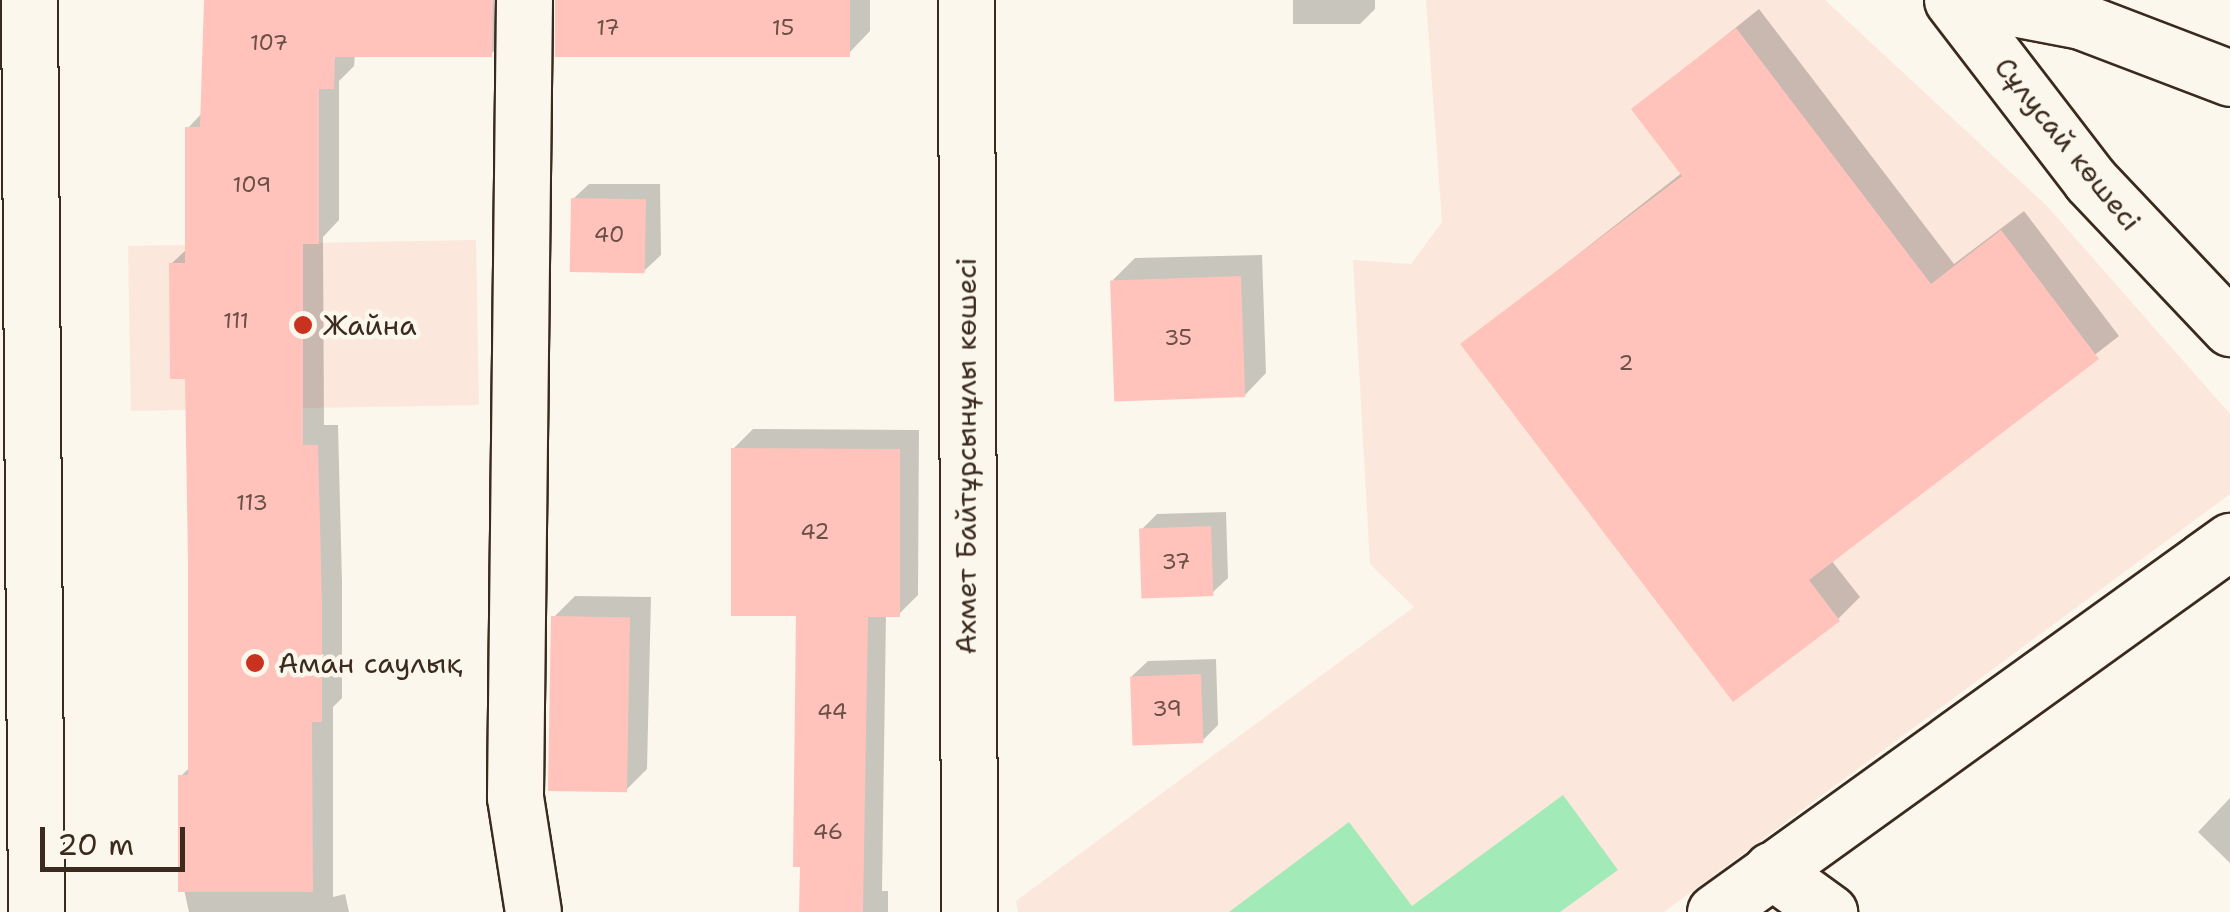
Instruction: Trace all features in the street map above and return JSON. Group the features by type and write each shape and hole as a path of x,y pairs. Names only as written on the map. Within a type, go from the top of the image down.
{"street":[{"path":"29,0 36,912"},
{"path":"524,0 516,797 533,912"},
{"name":"Ахмет Байтұрсынұлы көшесі","path":"966,0 968,912"},
{"name":"Сұлусай көшесі","path":"1952,0 2090,180 2230,328"},
{"path":"1971,0 2080,21 2230,78"},
{"path":"1715,912 2230,541"},
{"path":"1771,870 1829,912"}],"shaded area":[{"path":"1426,0 1825,0 2047,206 2230,414 2230,494 1664,912 1018,912 1016,901 1414,607 1370,564 1353,260 1411,264 1442,222"},
{"name":"Жайна","path":"476,240 479,405 131,411 128,246"}],"green space":[{"path":"1563,795 1618,870 1560,912 1229,912 1349,822 1412,906"}],"building":[{"path":"204,0 493,0 492,57 335,57 334,89 319,89 319,244 303,244 303,445 318,445 322,604 322,722 312,722 313,892 178,892 178,775 188,775 188,562 185,379 170,379 169,263 185,263 185,127 200,127"},
{"path":"555,0 850,0 850,57 555,57"},
{"path":"1736,28 1931,284 2001,230 2099,359 1809,580 1840,621 1733,702 1460,344 1682,176 1631,109"},
{"path":"571,198 646,199 645,273 570,272"},
{"path":"1241,276 1245,397 1114,401 1110,281"},
{"path":"731,448 900,449 900,617 868,617 863,912 799,912 800,867 793,867 796,616 731,616"},
{"path":"1211,526 1213,596 1141,598 1139,529"},
{"path":"551,616 630,617 627,792 548,791"},
{"path":"1201,674 1203,743 1132,745 1130,676"}],"place":[{"name":"Жайна","path":"303,325"},
{"name":"Аман саулық","path":"255,663"}]}
